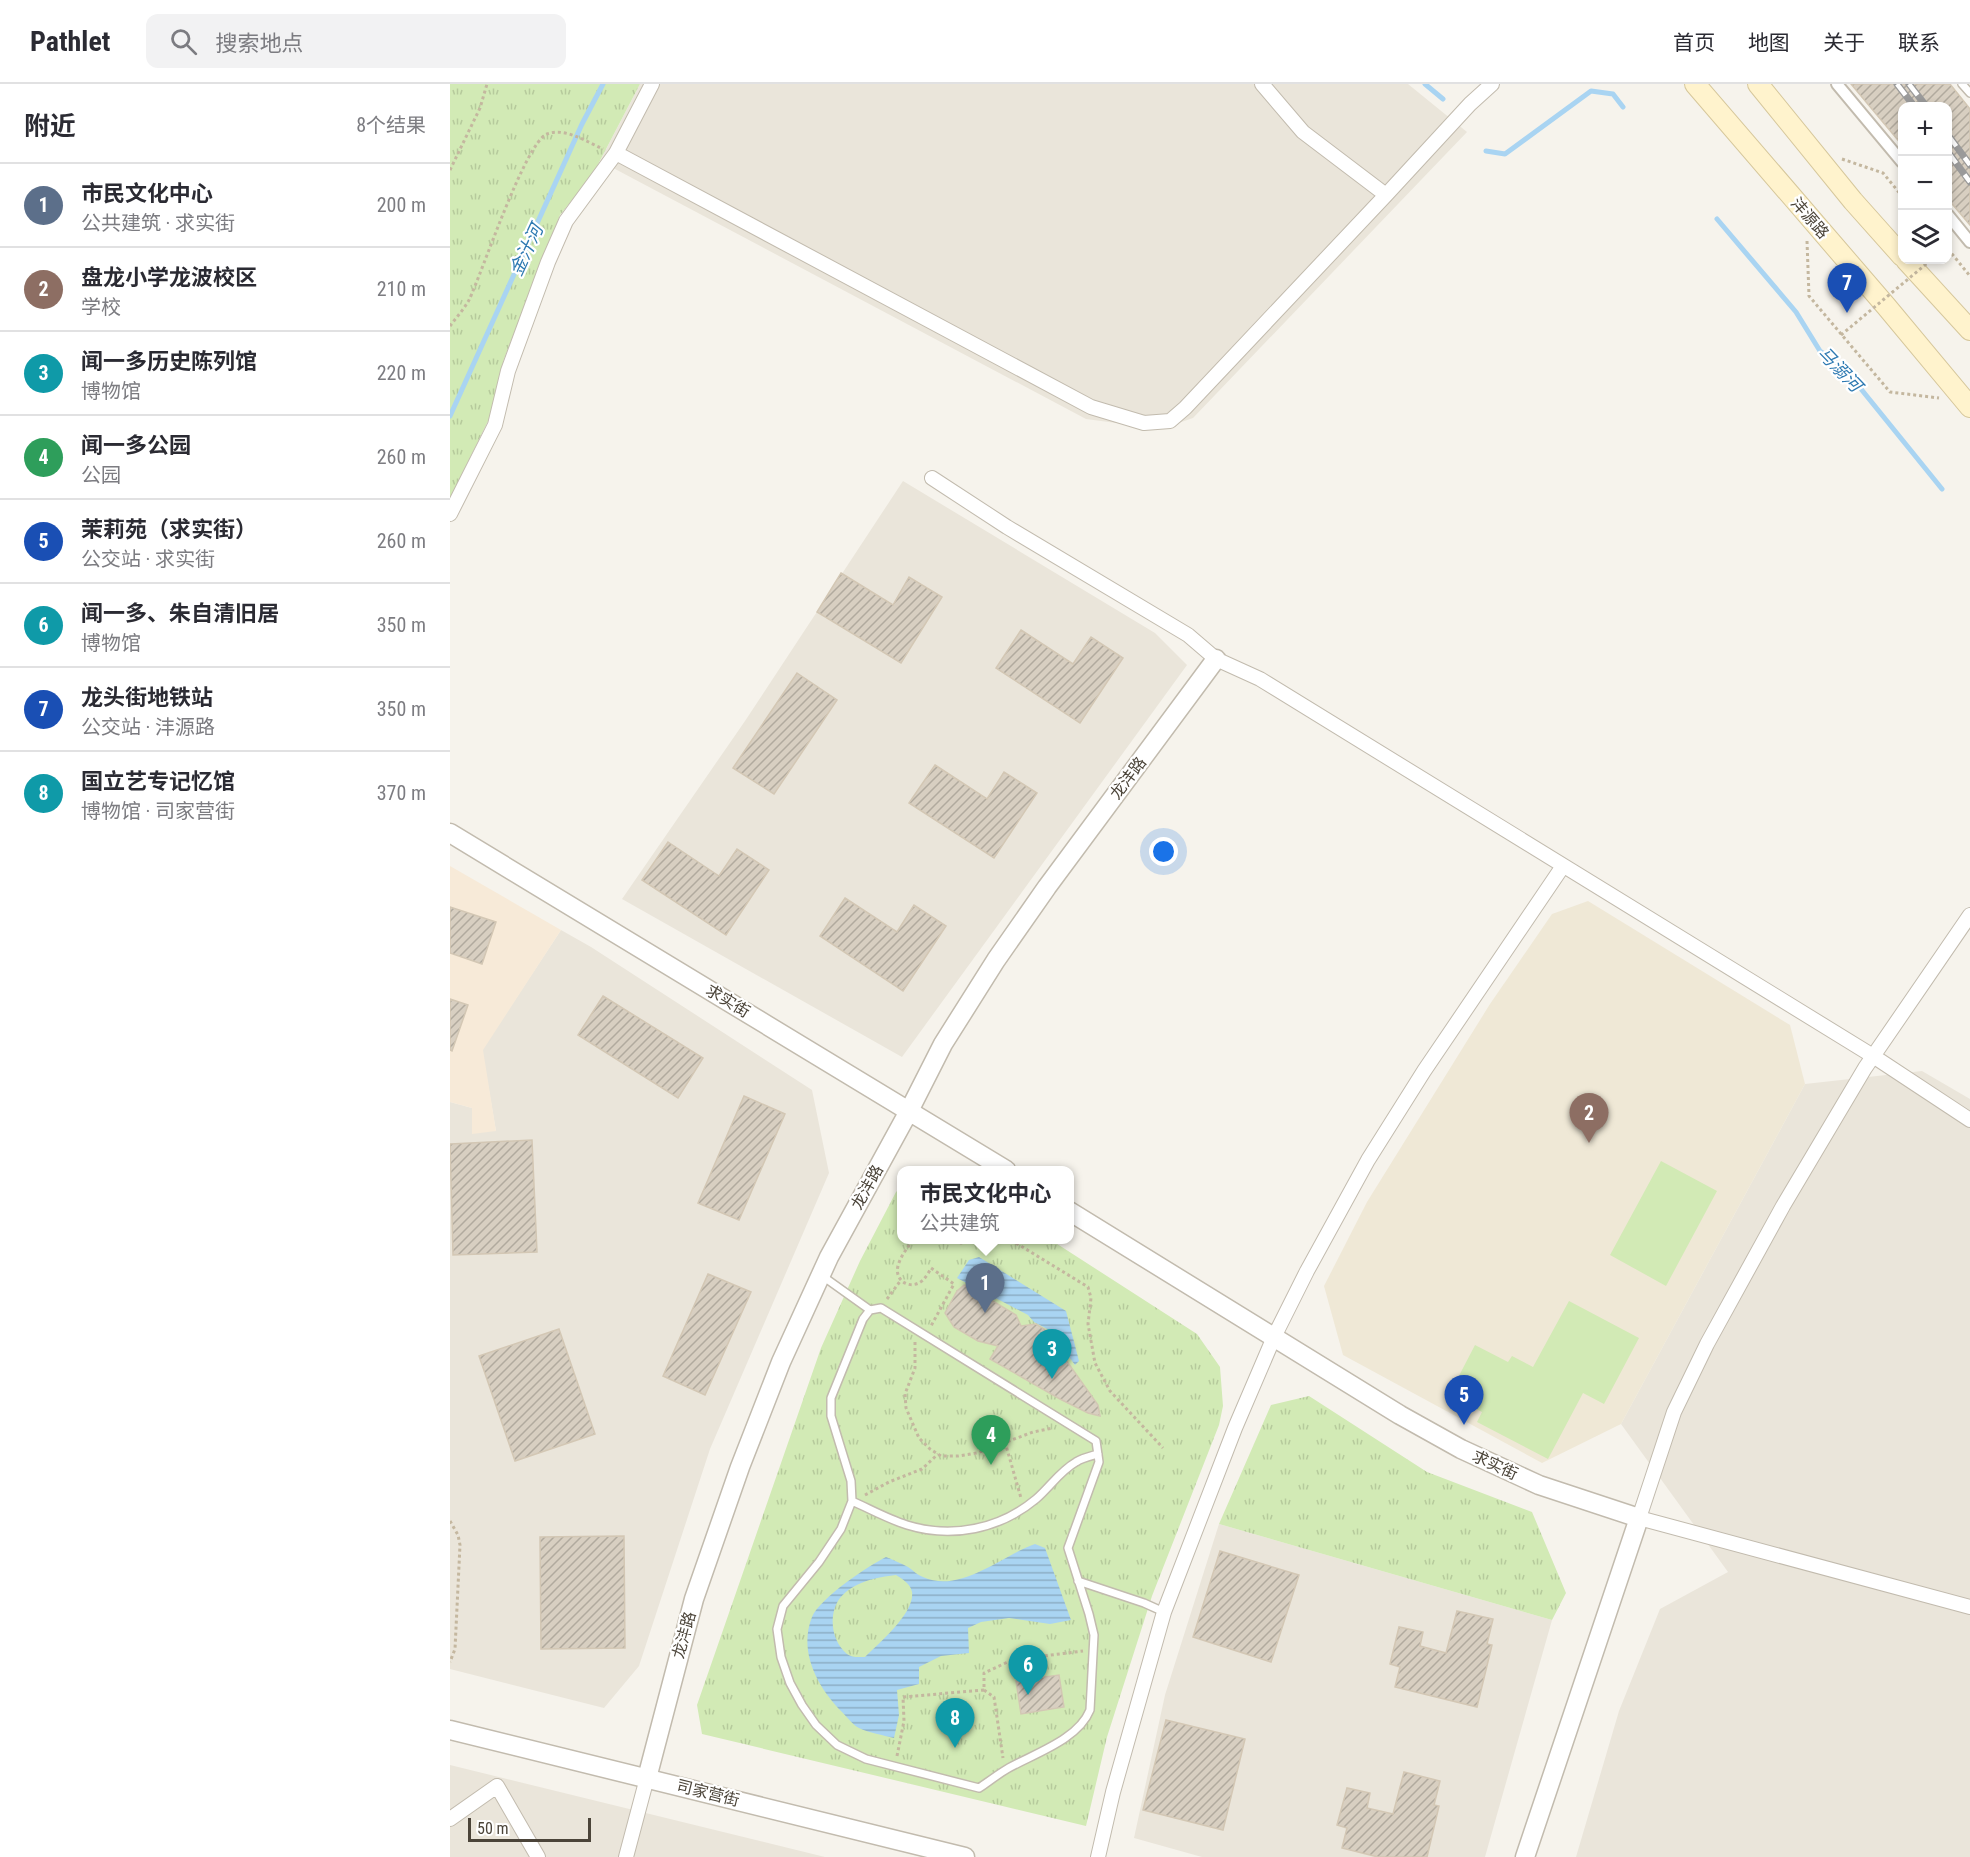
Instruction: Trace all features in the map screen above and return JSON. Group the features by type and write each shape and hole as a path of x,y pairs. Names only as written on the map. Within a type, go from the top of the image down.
{"main road":[{"name":"沣源路","path":"1695,84 1967,404"},
{"path":"1758,84 1852,201 1898,252"},
{"path":"1910,264 1970,330"}],"street":[{"path":"450,514 495,425 508,371 548,262 566,221 616,153 652,84"},
{"path":"1262,84 1303,132 1386,195"},
{"path":"616,153 1091,407 1144,423 1170,421 1185,408 1470,104 1492,84"},
{"path":"1837,84 1898,157"},
{"path":"1952,221 1970,242"},
{"path":"932,478 1007,527 1188,636 1216,659 1260,679 1873,1056 1970,1119"},
{"name":"龙沣路","path":"647,1778 694,1599 740,1467 769,1393 821,1275 943,1044 996,960 1047,887 1216,659"},
{"name":"求实街","path":"450,833 999,1166"},
{"path":"1098,1857 1113,1792 1164,1612 1235,1428 1274,1337 1307,1271 1368,1160 1430,1061 1563,866"},
{"path":"1525,1857 1674,1412 1707,1344 1783,1206 1873,1056 1970,915"},
{"name":"求实街","path":"1074,1214 1400,1415 1461,1449 1539,1485 1639,1518 1970,1607"},
{"name":"司家营街","path":"450,1730 965,1857"},
{"path":"627,1857 647,1778"},
{"path":"450,1818 497,1786 538,1857"}],"lane":[{"path":"1962,84 1970,93"},
{"path":"821,1275 870,1310"},
{"path":"881,1308 1096,1441 1099,1462 1068,1548 1094,1635 1090,1710 1086,1720 1071,1735 1005,1770 979,1788 866,1759 837,1745 816,1725 790,1683 781,1656 777,1629 783,1606 830,1546 841,1529 852,1501 851,1480 831,1416 831,1398 863,1319 870,1310 881,1308"},
{"path":"852,1501 906,1525 928,1530 976,1529 1001,1521 1024,1508 1078,1460 1098,1454"},
{"path":"1078,1581 1164,1612"}],"path":[{"path":"450,170 480,108 487,84"},
{"path":"450,326 468,302 511,195 537,141 547,134 568,134 602,148"},
{"path":"1841,158 1883,173 1898,191"},
{"path":"1805,212 1809,296 1841,335 1890,392 1967,404"},
{"path":"1952,255 1970,276"},
{"path":"1841,335 1926,264"},
{"path":"910,1244 898,1264 897,1273 901,1280 906,1284 915,1285 924,1280 932,1268 954,1284 926,1336"},
{"path":"1019,1244 1088,1287 1091,1298 1088,1324 1095,1363 1110,1391 1163,1448"},
{"path":"881,1308 901,1280"},
{"path":"914,1329 915,1368 905,1394 906,1408 919,1438 941,1456 977,1453 1033,1432 1071,1425"},
{"path":"1005,1442 1024,1508"},
{"path":"852,1501 889,1482 922,1469 939,1454"},
{"path":"450,1521 458,1535 460,1545 455,1649 450,1662"},
{"path":"984,1690 984,1673 1012,1660 1093,1650"},
{"path":"895,1767 904,1721 903,1697 984,1690 994,1698 1005,1770"}],"shaded area":[{"path":"640,84 1408,84 1467,132 1193,418 1161,429 1086,419 600,161"},
{"path":"903,481 1155,633 1187,665 902,1057 622,899 745,721"},
{"path":"450,866 561,930 483,1050 496,1131 472,1134 472,1108 450,1102"},
{"path":"1588,901 1790,1025 1805,1084 1621,1424 1542,1463 1343,1355 1324,1286 1367,1202 1490,1004 1552,914"},
{"path":"561,930 812,1090 829,1173 710,1449 639,1666 604,1708 450,1669 450,1102 472,1108 496,1131 482,1050"},
{"path":"1922,1071 1970,1099 1970,1857 1576,1857 1619,1711 1660,1609 1728,1572 1621,1424 1805,1084"},
{"path":"1219,1524 1552,1620 1485,1857 1202,1857 1134,1838 1165,1695"},
{"path":"450,1765 825,1857 450,1857"}],"green space":[{"path":"450,84 640,84 593,174 560,215 504,359 491,415 450,498"},
{"path":"1661,1161 1717,1191 1666,1286 1610,1255"},
{"path":"896,1192 897,1244 1057,1244 1197,1334 1220,1367 1223,1406 1219,1425 1152,1596 1107,1737 1086,1826 702,1734 697,1705 821,1348 860,1261"},
{"path":"1569,1301 1639,1338 1604,1404 1583,1393 1548,1459 1477,1422 1482,1412 1449,1395 1475,1345 1508,1362 1512,1356 1533,1367"},
{"path":"1309,1396 1427,1472 1532,1512 1566,1593 1552,1620 1219,1524 1271,1405"}],"water":[{"path":"979,1257 1066,1311 1079,1361 1075,1365 1049,1330 1034,1322 1028,1315 957,1278 969,1260"},
{"path":"1035,1544 1045,1548 1071,1620 1050,1624 1009,1618 981,1622 968,1628 969,1653 941,1656 919,1667 919,1684 897,1690 899,1715 894,1738 859,1728 825,1692 818,1681 809,1656 808,1630 812,1617 824,1601 857,1575 886,1557 923,1577 937,1581 952,1581 981,1571","holes":["896,1575 911,1589 908,1609 895,1627 865,1657 849,1655 837,1642 835,1635 833,1619 836,1604 845,1592 866,1581"]}],"building":[{"path":"1851,84 1950,84 1970,109 1970,225 1952,204 1952,102 1898,102 1898,140"},
{"path":"841,573 893,605 909,577 942,597 901,663 817,612"},
{"path":"1021,630 1073,664 1091,637 1123,658 1080,723 996,668"},
{"path":"797,673 837,700 774,794 733,768"},
{"path":"935,765 987,799 1004,772 1037,793 994,858 909,803"},
{"path":"668,842 719,876 737,849 769,870 726,935 642,880"},
{"path":"845,898 897,932 914,905 946,926 903,991 820,936"},
{"path":"450,907 496,922 482,964 450,953"},
{"path":"603,996 703,1058 678,1098 578,1035"},
{"path":"450,999 468,1005 452,1051 450,1050"},
{"path":"744,1096 785,1114 739,1220 698,1203"},
{"path":"532,1140 537,1252 453,1255 450,1144"},
{"path":"708,1274 751,1292 705,1395 663,1376"},
{"path":"964,1285 1016,1315 1021,1326 1036,1324 1044,1329 1098,1405 1100,1416 1088,1413 1060,1399 990,1359 998,1346 978,1341 954,1327 945,1313 957,1291"},
{"path":"559,1329 595,1434 515,1461 479,1356"},
{"path":"624,1536 625,1648 541,1649 540,1537"},
{"path":"1220,1551 1299,1575 1271,1662 1193,1637"},
{"path":"1457,1611 1493,1619 1487,1644 1492,1645 1477,1707 1395,1687 1400,1667 1390,1664 1399,1627 1423,1632 1420,1646 1446,1653"},
{"path":"1059,1675 1064,1707 1021,1714 1016,1681"},
{"path":"1166,1720 1245,1739 1223,1830 1143,1810"},
{"path":"1404,1772 1440,1781 1434,1805 1439,1806 1427,1857 1378,1857 1342,1848 1347,1828 1337,1825 1347,1788 1370,1793 1367,1808 1393,1814"}],"waterway":[{"name":"金汁河","path":"450,416 582,124 603,84"},
{"name":"马溺河","path":"1425,84 1443,99"},
{"name":"马溺河","path":"1486,151 1505,154 1591,91 1613,94 1623,107"},
{"name":"马溺河","path":"1717,219 1796,312 1820,351 1844,368 1942,489"}],"railway":[{"path":"1897,84 1911,102"},
{"path":"1909,84 1923,102"},
{"path":"1952,140 1970,165"},
{"path":"1951,156 1970,182"}],"place":[{"name":"龙头街地铁站","path":"1847,313"},
{"name":"盘龙小学龙波校区","path":"1589,1143"},
{"name":"市民文化中心","path":"985,1313"},
{"name":"闻一多历史陈列馆","path":"1052,1379"},
{"name":"茉莉苑（求实街）","path":"1464,1425"},
{"name":"闻一多公园","path":"991,1465"},
{"name":"闻一多、朱自清旧居","path":"1028,1695"},
{"name":"国立艺专记忆馆","path":"955,1748"}]}
